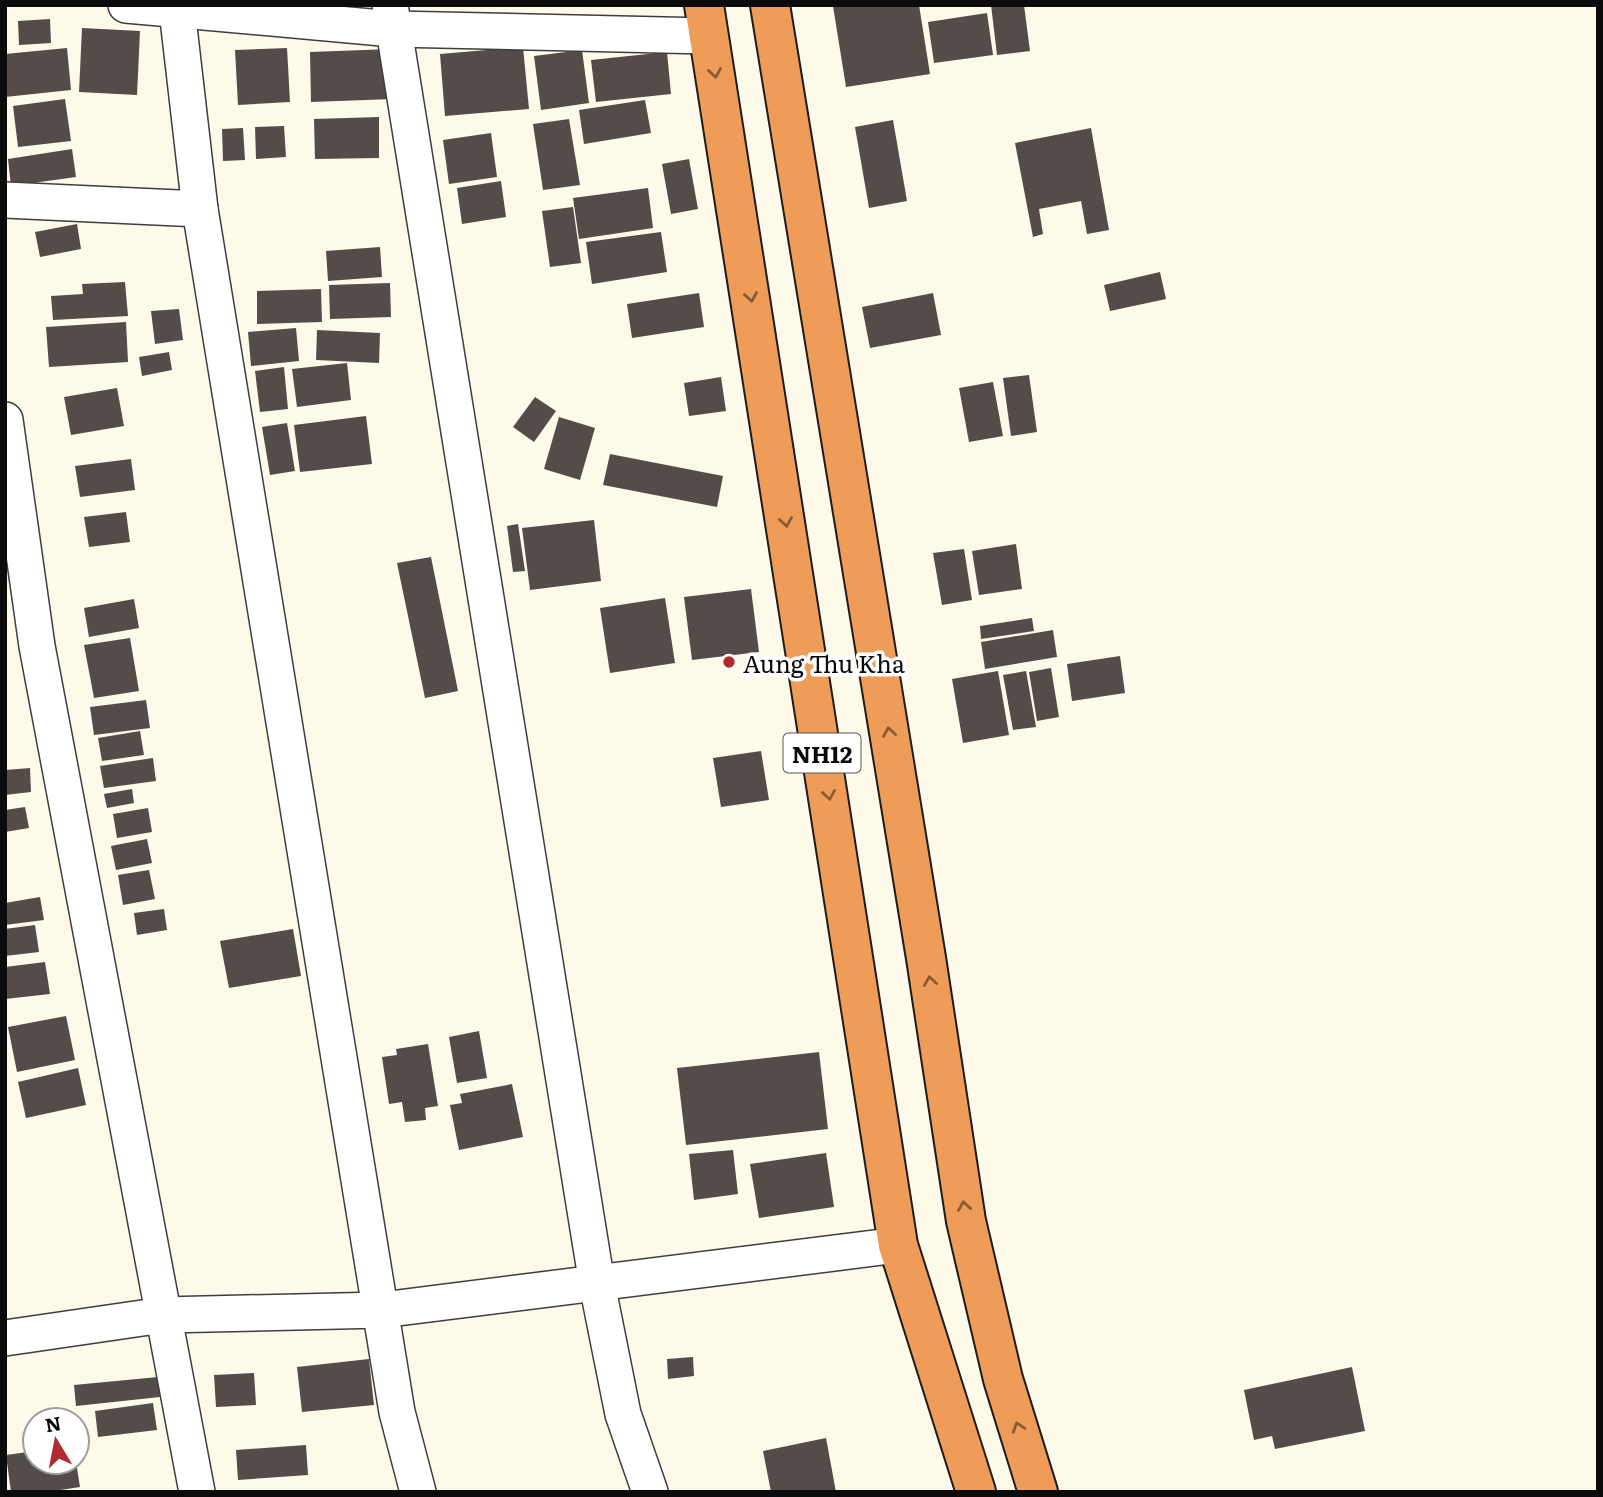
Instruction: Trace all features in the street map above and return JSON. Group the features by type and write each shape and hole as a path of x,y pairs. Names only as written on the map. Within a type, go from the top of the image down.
{"highway":[{"name":"NH12","path":"770,5 926,958 966,1221 1003,1379 1038,1492"},
{"name":"NH12","path":"706,20 898,1245 976,1492"}],"street":[{"path":"126,5 177,10 391,17 706,20"},
{"path":"177,10 200,209 397,1412 418,1492"},
{"path":"391,17 597,1284 623,1414 650,1492"},
{"path":"5,200 200,209"},
{"path":"5,420 21,648 163,1315 197,1492"},
{"path":"5,1338 163,1315 382,1310 898,1245"}],"building":[{"path":"919,5 930,74 846,87 833,6"},
{"path":"991,5 1024,5 1030,51 997,55"},
{"path":"987,13 993,55 934,63 928,22"},
{"path":"50,19 51,43 19,45 18,21"},
{"path":"82,28 140,31 137,95 79,92"},
{"path":"523,47 529,109 445,116 440,54"},
{"path":"67,48 71,90 5,97 5,54"},
{"path":"287,48 290,102 238,105 235,50"},
{"path":"391,49 393,99 311,102 310,52"},
{"path":"582,50 589,103 541,110 534,56"},
{"path":"667,52 671,94 596,102 591,60"},
{"path":"65,99 71,141 18,147 13,106"},
{"path":"645,100 651,133 584,144 579,110"},
{"path":"379,117 379,158 315,159 314,119"},
{"path":"569,119 580,185 543,190 533,124"},
{"path":"893,120 907,201 869,208 855,127"},
{"path":"284,126 286,157 256,159 255,127"},
{"path":"243,128 245,160 223,161 222,129"},
{"path":"1091,128 1109,230 1087,234 1081,201 1039,209 1043,234 1033,237 1015,143"},
{"path":"491,133 497,177 449,184 443,140"},
{"path":"72,149 76,177 11,186 8,159"},
{"path":"689,159 698,209 671,214 662,164"},
{"path":"501,181 506,217 462,224 457,188"},
{"path":"648,188 653,228 579,239 573,198"},
{"path":"573,207 581,263 550,267 542,211"},
{"path":"77,224 81,249 40,257 35,232"},
{"path":"661,232 667,272 592,284 586,242"},
{"path":"380,247 382,277 328,281 326,251"},
{"path":"1160,272 1166,299 1110,311 1104,285"},
{"path":"125,282 128,316 53,320 51,296 83,294 82,284"},
{"path":"390,283 391,317 330,319 329,285"},
{"path":"321,289 322,322 257,324 257,291"},
{"path":"699,293 704,327 632,338 627,304"},
{"path":"933,293 941,335 870,348 862,307"},
{"path":"179,309 183,340 155,344 151,311"},
{"path":"126,322 128,362 49,367 46,327"},
{"path":"296,328 299,361 251,366 248,332"},
{"path":"317,330 380,333 379,363 316,360"},
{"path":"169,352 172,370 142,376 139,357"},
{"path":"347,363 351,400 297,407 292,369"},
{"path":"284,367 288,409 260,412 255,371"},
{"path":"1029,375 1037,432 1011,436 1003,378"},
{"path":"721,377 726,411 689,416 684,383"},
{"path":"993,382 1003,436 969,442 959,388"},
{"path":"117,388 124,426 71,435 64,397"},
{"path":"535,397 556,411 534,442 513,427"},
{"path":"366,416 372,464 300,472 294,425"},
{"path":"559,417 595,428 580,480 544,469"},
{"path":"287,423 295,471 270,475 262,427"},
{"path":"610,454 723,476 717,507 603,485"},
{"path":"131,459 135,490 80,497 75,466"},
{"path":"126,512 130,542 89,547 84,517"},
{"path":"594,520 601,581 530,590 522,528"},
{"path":"518,524 525,571 513,572 507,526"},
{"path":"1016,544 1022,589 979,595 972,551"},
{"path":"964,549 972,600 942,605 933,553"},
{"path":"431,557 458,691 425,698 397,563"},
{"path":"751,589 759,652 692,660 684,597"},
{"path":"665,598 675,663 610,673 600,608"},
{"path":"134,599 139,628 89,637 84,608"},
{"path":"1032,618 1034,631 981,639 980,626"},
{"path":"1053,630 1057,657 985,669 981,642"},
{"path":"130,638 139,691 94,698 84,645"},
{"path":"1120,656 1125,693 1072,701 1067,664"},
{"path":"1051,668 1059,717 1037,721 1029,672"},
{"path":"998,671 1009,735 963,743 952,679"},
{"path":"1026,671 1036,727 1013,730 1003,675"},
{"path":"146,700 150,728 94,735 90,707"},
{"path":"140,731 144,755 102,761 98,738"},
{"path":"761,751 769,800 721,807 713,758"},
{"path":"153,758 156,781 104,788 100,766"},
{"path":"30,768 31,792 5,795 5,770"},
{"path":"132,789 134,803 107,808 104,794"},
{"path":"25,807 29,828 5,832 5,810"},
{"path":"148,808 152,832 117,838 113,814"},
{"path":"147,839 152,863 116,870 111,846"},
{"path":"149,870 155,899 123,905 118,875"},
{"path":"40,897 44,920 5,925 5,903"},
{"path":"164,909 167,930 137,935 134,913"},
{"path":"35,925 39,952 5,956 5,929"},
{"path":"293,929 301,976 229,988 220,941"},
{"path":"45,962 50,994 5,999 5,967"},
{"path":"66,1016 75,1060 17,1072 8,1027"},
{"path":"479,1031 487,1078 457,1083 449,1037"},
{"path":"428,1044 438,1106 425,1108 426,1120 405,1122 402,1102 389,1104 382,1057 397,1055 396,1049"},
{"path":"819,1052 828,1129 686,1145 677,1068"},
{"path":"78,1068 86,1105 26,1118 18,1082"},
{"path":"512,1084 523,1137 459,1150 450,1105 462,1103 460,1094"},
{"path":"733,1150 738,1194 694,1200 689,1154"},
{"path":"826,1153 834,1207 759,1218 750,1164"},
{"path":"693,1357 694,1376 668,1379 667,1359"},
{"path":"369,1359 374,1405 302,1412 297,1367"},
{"path":"1352,1367 1365,1431 1275,1449 1272,1436 1254,1440 1244,1390"},
{"path":"254,1373 256,1405 216,1407 214,1375"},
{"path":"158,1377 160,1397 76,1406 74,1385"},
{"path":"153,1403 157,1430 98,1437 95,1411"},
{"path":"826,1438 836,1492 771,1492 763,1451"},
{"path":"306,1445 308,1475 238,1480 236,1450"},
{"path":"21,1453 21,1476 78,1476 80,1487 48,1492 11,1492 6,1455"}],"place":[{"name":"Aung Thu Kha","path":"729,662"}]}
